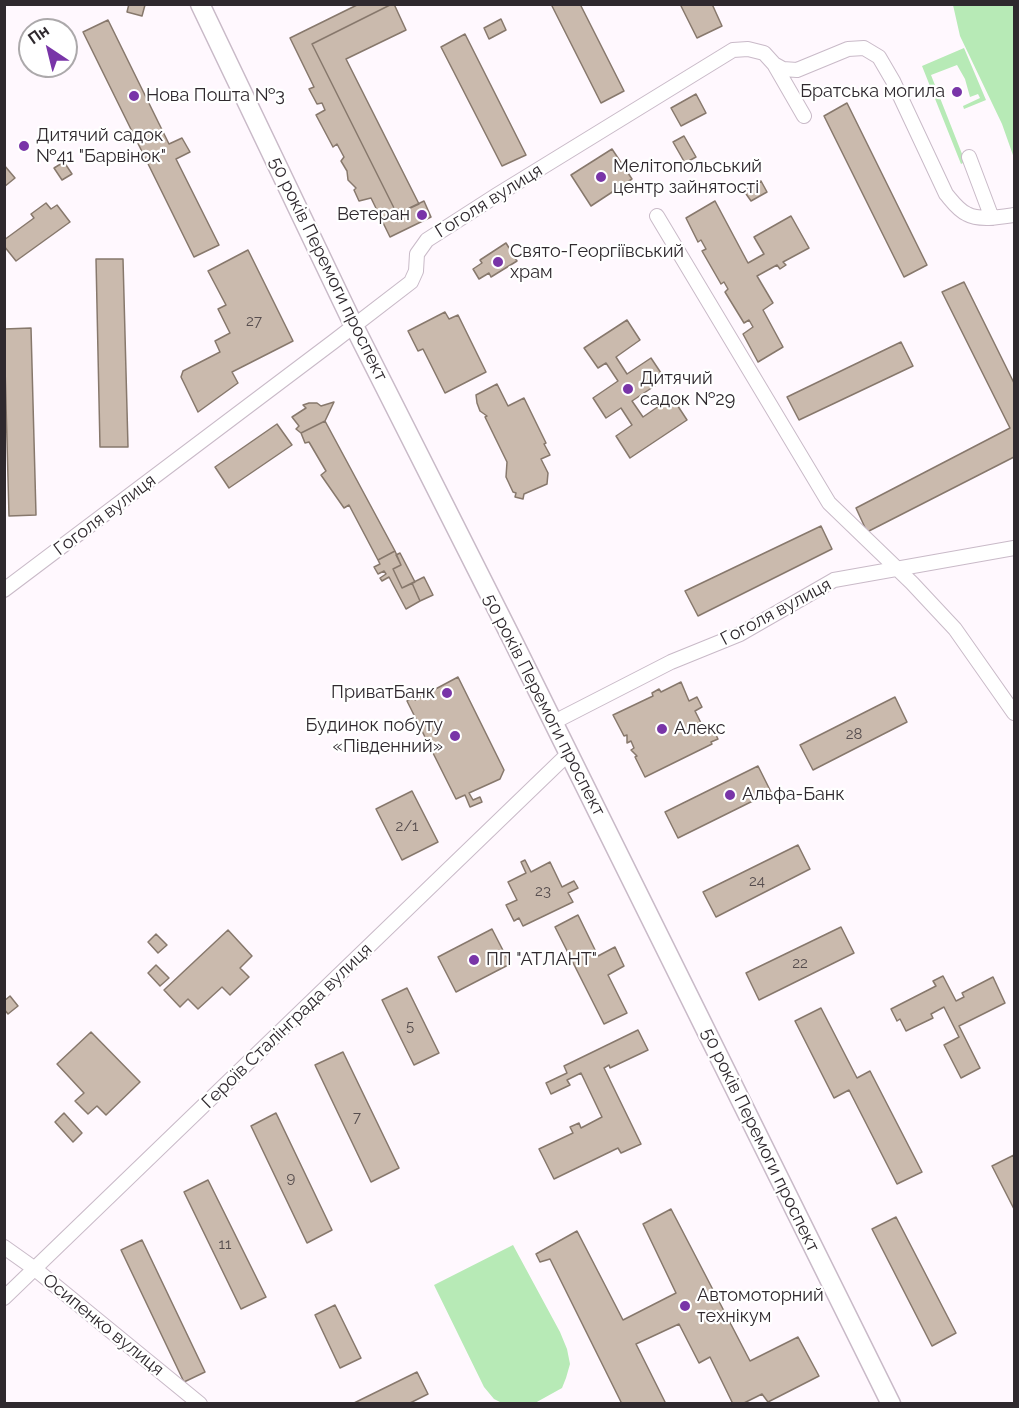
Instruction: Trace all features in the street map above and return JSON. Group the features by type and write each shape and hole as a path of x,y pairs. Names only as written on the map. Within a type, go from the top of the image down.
{"main road":[{"name":"50 років Перемоги проспект","path":"200,4 354,326 554,722 891,1404"}],"street":[{"name":"Гоголя вулиця","path":"4,590 411,282 416,271 417,254 427,240 734,50 748,49 764,53 774,64 783,69 797,70 848,49 864,48 879,57 893,81 945,194 956,207 968,215 992,218"},
{"path":"774,64 804,116"},
{"path":"969,157 992,218 1014,215"},
{"path":"657,216 759,384 822,494 955,629 1014,713"},
{"name":"Гоголя вулиця","path":"554,722 670,662 740,634 834,580 1014,548"},
{"name":"Героїв Сталінграда вулиця","path":"4,1298 569,753"},
{"name":"Осипенко вулиця","path":"4,1247 35,1269 200,1404"}],"green space":[{"path":"953,5 1014,5 1014,158 1002,124 960,36"},
{"path":"964,48 986,100 964,109 963,106 980,98 978,94 970,97 965,79 957,65 931,75 964,159 965,162 961,164 922,66"},
{"path":"513,1245 560,1332 570,1364 562,1388 535,1403 502,1403 494,1399 484,1387 434,1285"}],"building":[{"path":"129,4 145,5 142,16 127,12"},
{"path":"359,4 392,4 312,44 397,214 424,201 431,217 390,237 371,198 359,201 354,190 356,188 348,180 347,171 341,161 344,157 337,144 333,147 316,115 325,110 322,103 317,104 309,89 314,87 290,38"},
{"path":"392,4 406,30 346,59 419,204 397,214 312,44"},
{"path":"551,4 580,4 624,91 601,103"},
{"path":"680,4 712,4 722,26 697,38"},
{"path":"501,19 506,30 489,39 484,28"},
{"path":"108,20 169,144 182,138 190,152 176,159 219,245 194,257 83,32"},
{"path":"465,34 526,155 502,166 441,47"},
{"path":"696,94 706,113 681,126 671,108"},
{"path":"847,103 927,265 904,277 824,116"},
{"path":"684,136 696,157 685,163 673,142"},
{"name":"Мелітопольський центр зайнятості","path":"612,149 632,179 591,206 571,175"},
{"path":"64,162 72,174 62,180 54,168"},
{"path":"4,165 15,178 4,187"},
{"path":"761,181 767,192 751,201 744,191"},
{"path":"715,201 748,263 764,254 754,237 791,216 809,248 783,262 786,265 780,269 777,265 757,276 773,303 763,310 783,347 758,362 743,334 753,327 749,320 744,323 725,292 728,289 724,282 721,284 702,251 706,249 701,240 698,242 686,218"},
{"path":"46,203 51,209 57,205 70,222 16,261 4,246 4,240 34,218 31,214"},
{"name":"Свято-Георгіївський храм","path":"506,243 517,261 491,277 489,273 479,279 473,269 482,263 480,260"},
{"path":"248,250 293,341 232,372 238,383 198,412 181,377 183,371 220,352 215,341 230,333 218,309 226,305 208,271"},
{"path":"96,259 123,259 128,447 100,447"},
{"path":"964,282 1014,383 1014,457 867,532 856,508 1010,428 942,292"},
{"path":"445,312 449,319 458,315 486,372 445,393 423,349 418,351 408,331"},
{"name":"Дитячий садок №29","path":"627,320 640,340 616,357 627,374 651,358 665,379 632,401 643,417 672,397 687,420 630,458 616,436 632,425 621,408 606,418 593,398 618,381 606,363 598,368 584,348"},
{"path":"31,328 36,515 9,516 4,329"},
{"path":"901,342 913,366 799,420 787,397"},
{"path":"497,384 508,406 524,398 550,455 541,459 548,473 547,484 524,494 523,499 515,497 516,493 513,492 506,477 507,462 485,417 487,416 480,411 477,403 476,395"},
{"path":"334,402 325,421 301,433 296,429 299,426 292,417 306,408 303,405 317,403 321,406"},
{"path":"325,421 395,551 378,560 349,505 344,508 321,475 326,471 309,442 305,443 301,433"},
{"path":"277,424 292,445 229,488 215,467"},
{"path":"821,526 832,549 698,616 685,591"},
{"path":"395,551 401,565 393,569 402,588 412,583 420,601 406,609 389,577 382,581 380,578 386,574 384,571 378,574 374,567 380,564 378,560"},
{"path":"400,553 415,582 402,588 393,569 401,565 396,555"},
{"path":"424,577 433,595 420,601 412,583"},
{"name":"Будинок побуту «Південний»","path":"458,677 504,770 500,779 469,793 473,800 480,797 482,802 470,807 465,795 456,799 407,701 413,698 415,700"},
{"name":"Алекс","path":"681,682 689,701 697,697 702,707 695,711 705,731 712,727 718,739 645,777 635,757 637,756 631,750 634,748 631,741 627,743 627,735 624,736 613,715 653,696 652,693 659,689 661,692"},
{"path":"895,697 907,722 813,770 800,745"},
{"path":"758,766 771,792 678,838 665,812"},
{"path":"412,791 438,842 402,860 376,809"},
{"path":"798,845 810,869 716,917 703,892"},
{"path":"525,860 531,872 550,862 562,887 574,881 578,888 568,893 573,902 523,926 519,918 514,921 506,905 517,900 508,882 526,873 521,862"},
{"path":"578,915 598,956 615,947 624,966 608,975 627,1013 604,1024 555,927"},
{"path":"841,927 854,953 759,1000 746,973"},
{"name":"ПП \"АТЛАНТ\"","path":"492,929 510,964 456,992 438,957"},
{"path":"228,930 252,956 240,968 249,977 230,995 222,987 198,1009 188,999 180,1007 164,990"},
{"path":"156,934 167,945 158,953 148,942"},
{"path":"156,965 169,978 160,986 148,973"},
{"path":"943,976 956,1001 964,997 962,993 993,977 1005,1003 959,1026 980,1068 961,1078 944,1045 959,1037 944,1007 931,1014 933,1018 906,1031 900,1019 897,1021 891,1009 936,986 933,981"},
{"path":"407,988 439,1053 414,1065 382,1000"},
{"path":"10,996 18,1006 8,1014 4,1009 4,1001"},
{"path":"821,1008 857,1078 870,1071 922,1172 897,1184 849,1090 834,1098 795,1021"},
{"path":"638,1030 648,1050 610,1068 609,1065 604,1068 641,1144 621,1153 618,1148 554,1179 539,1149 573,1133 570,1127 579,1123 581,1128 602,1117 581,1073 567,1080 570,1085 551,1094 546,1083 567,1073 564,1066"},
{"path":"91,1032 140,1082 106,1115 97,1106 88,1114 75,1101 84,1093 57,1064"},
{"path":"343,1052 399,1168 371,1182 315,1065"},
{"path":"64,1113 82,1133 73,1142 55,1122"},
{"path":"276,1113 332,1230 307,1243 251,1126"},
{"path":"1014,1155 1014,1209 992,1166"},
{"path":"208,1180 266,1297 241,1309 184,1192"},
{"name":"Автомоторний технікум","path":"671,1209 750,1361 798,1337 819,1376 768,1402 762,1394 742,1404 733,1404 710,1357 699,1363 679,1324 636,1344 666,1404 622,1404 550,1259 540,1262 536,1254 577,1231 623,1320 676,1293 643,1224"},
{"path":"896,1217 956,1333 932,1346 872,1229"},
{"path":"142,1240 205,1372 184,1382 121,1250"},
{"path":"335,1305 361,1358 340,1368 315,1315"},
{"path":"417,1372 428,1394 408,1404 352,1404"}],"place":[{"name":"Братська могила","path":"957,92"},
{"name":"Нова Пошта №3","path":"134,96"},
{"name":"Дитячий садок №41 \"Барвінок\"","path":"24,146"},
{"name":"Мелітопольський центр зайнятості","path":"601,177"},
{"name":"Ветеран","path":"422,215"},
{"name":"Свято-Георгіївський храм","path":"498,262"},
{"name":"Дитячий садок №29","path":"628,389"},
{"name":"ПриватБанк","path":"447,693"},
{"name":"Алекс","path":"662,729"},
{"name":"Будинок побуту «Південний»","path":"455,736"},
{"name":"Альфа-Банк","path":"730,795"},
{"name":"ПП \"АТЛАНТ\"","path":"474,960"},
{"name":"Автомоторний технікум","path":"685,1306"}]}
